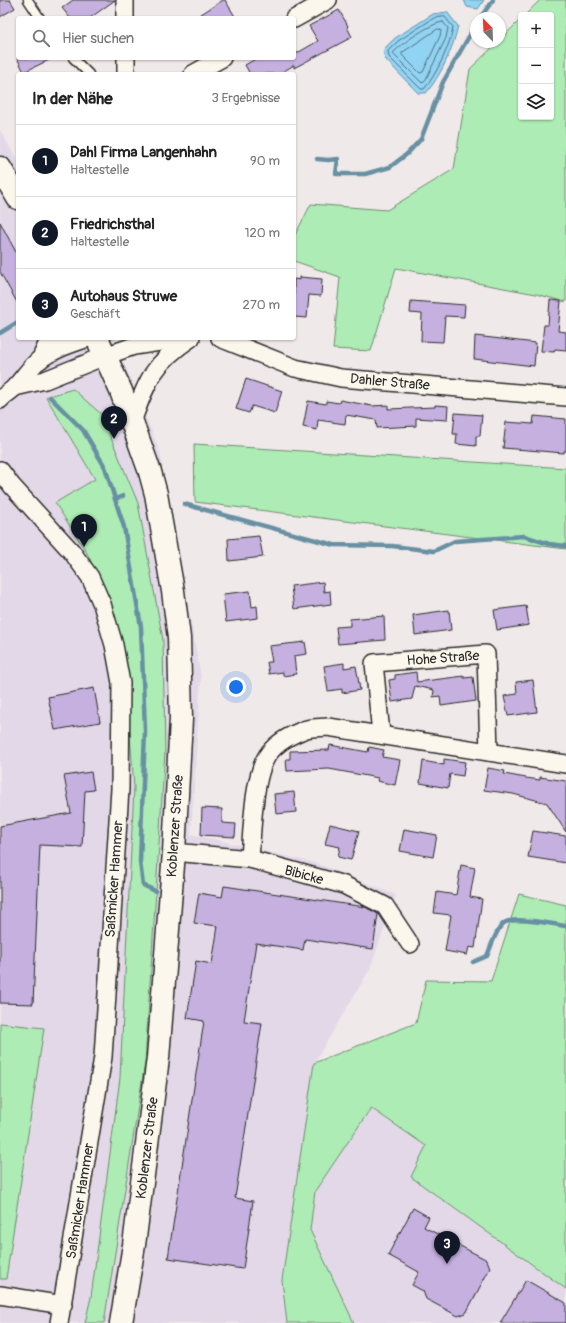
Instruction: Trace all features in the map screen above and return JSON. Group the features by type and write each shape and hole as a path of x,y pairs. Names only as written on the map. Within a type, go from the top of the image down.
{"main road":[{"path":"0,168 16,195"},
{"name":"Koblenzer Straße","path":"101,347 132,422 150,472 160,516 173,591 179,638 181,718 174,852 158,1058 134,1245 121,1323"}],"street":[{"path":"125,0 125,16"},
{"path":"296,18 328,0"},
{"path":"126,60 126,72"},
{"path":"197,72 218,60"},
{"path":"40,360 49,340"},
{"path":"0,400 15,387 29,369 40,360 52,352 82,340"},
{"path":"15,387 46,380 101,347 134,346 173,340"},
{"path":"132,422 143,391 156,368 173,351 189,340"},
{"name":"Dahler Straße","path":"225,340 295,368 341,378 566,397"},
{"name":"Saßmicker Hammer","path":"0,470 12,486 72,552 90,577 102,604 114,645 121,683 120,789 103,1057 60,1323"},
{"name":"Hohe Straße","path":"381,734 374,663 486,654 489,752"},
{"path":"250,859 259,774 267,756 280,743 302,730 328,727 381,734 566,764"},
{"name":"Bibicke","path":"174,852 250,859 344,885 385,906 410,944"},
{"path":"0,1295 63,1305"}],"lane":[{"path":"28,0 39,16"},
{"path":"75,60 87,72"}],"shaded area":[{"path":"0,130 16,158 16,340 115,340 160,452 201,677 191,834 316,863 396,895 370,969 314,1063 282,1280 287,1323 0,1323"},
{"path":"371,1108 426,1146 411,1177 566,1289 566,1323 354,1323 310,1230 315,1191"}],"green space":[{"path":"540,0 566,0 566,302 536,294 396,268 371,351 333,349 340,277 296,262 296,233 311,204 387,210 454,169 470,69 492,48 506,48 506,34 518,22 518,120 554,120 554,12 528,12"},
{"path":"73,389 101,414 138,503 163,640 165,751 145,1062 104,1323 85,1323 91,1297 120,1078 134,787 126,682 111,603 86,551 55,503 95,479 46,397"},
{"path":"194,444 566,468 566,549 195,502"},
{"path":"519,894 566,905 566,1289 411,1177 426,1146 371,1108 315,1191 310,1230 354,1323 287,1323 282,1280 314,1063 416,1023 426,980 491,981"},
{"path":"0,1023 44,1028 6,1279 0,1279"}],"water":[{"path":"464,0 484,0 478,9 467,7"},
{"path":"447,12 458,26 453,43 437,78 426,93 418,93 385,59 383,50 395,38 433,14"}],"building":[{"path":"0,0 10,0 15,8 0,17"},
{"path":"73,0 115,0 93,16 68,16 62,8"},
{"path":"225,0 235,16 198,16"},
{"path":"339,10 352,37 294,68 294,65 282,72 249,72 245,65 254,60 296,60 296,54 318,41 309,26"},
{"path":"18,60 49,60 24,72"},
{"path":"0,222 16,252 16,300 0,272"},
{"path":"300,277 322,279 321,296 309,295 307,318 296,317 296,279 300,280"},
{"path":"550,300 561,301 558,331 566,332 566,350 555,349 554,352 541,351 544,325 548,325"},
{"path":"411,301 465,305 464,317 445,316 443,342 421,341 422,314 410,313"},
{"path":"475,336 536,343 534,366 474,359"},
{"path":"246,379 282,391 275,413 252,406 249,413 236,409"},
{"path":"340,400 372,406 388,405 388,409 435,407 435,405 448,406 447,420 416,418 416,426 377,428 376,420 346,415 345,424 318,420 317,430 303,427 308,401 326,404 326,401 339,403"},
{"path":"455,413 482,415 480,436 476,436 476,446 456,444 457,434 453,434"},
{"path":"534,416 566,419 566,451 564,451 564,453 503,448 506,422 533,424"},
{"path":"259,536 263,557 229,561 228,539"},
{"path":"323,582 324,592 330,591 331,604 294,609 291,586"},
{"path":"250,591 252,607 257,606 258,618 226,622 223,594"},
{"path":"526,606 529,625 497,630 494,610"},
{"path":"449,610 451,630 415,635 413,615"},
{"path":"384,616 385,640 338,644 336,627 350,626 350,619"},
{"path":"305,642 307,654 294,656 296,674 283,676 283,672 269,674 267,662 272,662 269,646"},
{"path":"344,663 344,668 356,666 360,690 342,693 342,689 328,691 324,666"},
{"path":"416,672 417,682 464,676 464,678 473,677 476,701 441,706 440,696 433,697 434,690 415,686 412,699 392,702 389,680 395,679 395,675"},
{"path":"533,680 537,712 508,716 504,696 517,694 516,682"},
{"path":"94,688 100,722 55,730 48,697"},
{"path":"330,745 368,752 369,747 384,750 382,757 400,760 395,785 377,781 378,778 329,769 287,771 286,759 290,759 290,751 329,750"},
{"path":"444,759 465,762 463,776 450,774 448,788 420,783 423,761 444,765"},
{"path":"488,768 505,771 504,774 526,778 540,780 540,777 566,781 566,832 547,803 513,794 484,790"},
{"path":"91,772 94,790 85,791 82,847 40,845 33,1004 0,1003 0,826 71,813 64,776"},
{"path":"294,792 296,812 276,814 274,794"},
{"path":"202,808 222,809 222,823 236,824 235,837 201,835"},
{"path":"330,824 359,831 351,860 338,857 340,847 325,844"},
{"path":"404,829 437,835 433,857 400,851"},
{"path":"533,831 566,836 566,863 528,857"},
{"path":"461,865 475,868 470,897 482,899 475,948 469,947 467,955 445,951 451,915 434,913 437,892 456,895"},
{"path":"224,886 365,907 378,914 373,949 305,939 303,950 256,943 244,1021 262,1023 235,1198 253,1201 243,1269 168,1258 204,1021 187,1018 196,961 212,964 218,926 194,923 199,893 222,897"},
{"path":"413,1208 429,1217 424,1227 487,1260 490,1268 466,1313 458,1316 426,1299 423,1291 412,1285 419,1272 388,1255"},
{"path":"526,1280 566,1303 566,1323 500,1323"}],"waterway":[{"path":"484,12 493,0"},
{"path":"317,159 338,159 336,174 365,174 390,167 407,154 421,139 443,82 470,35"},
{"path":"0,333 16,323"},
{"path":"50,397 83,430 105,467 115,499 123,496"},
{"path":"115,499 124,527 141,627 145,731 140,862 143,885 155,891"},
{"path":"184,504 334,545 392,546 434,551 455,541 524,536 549,544 566,546"},
{"path":"473,962 487,956 499,929 504,923 509,921 525,920 566,926"}],"place":[{"name":"Friedrichsthal","path":"114,439"},
{"name":"Dahl Firma Langenhahn","path":"84,547"},
{"name":"Autohaus Struwe","path":"447,1264"}]}
